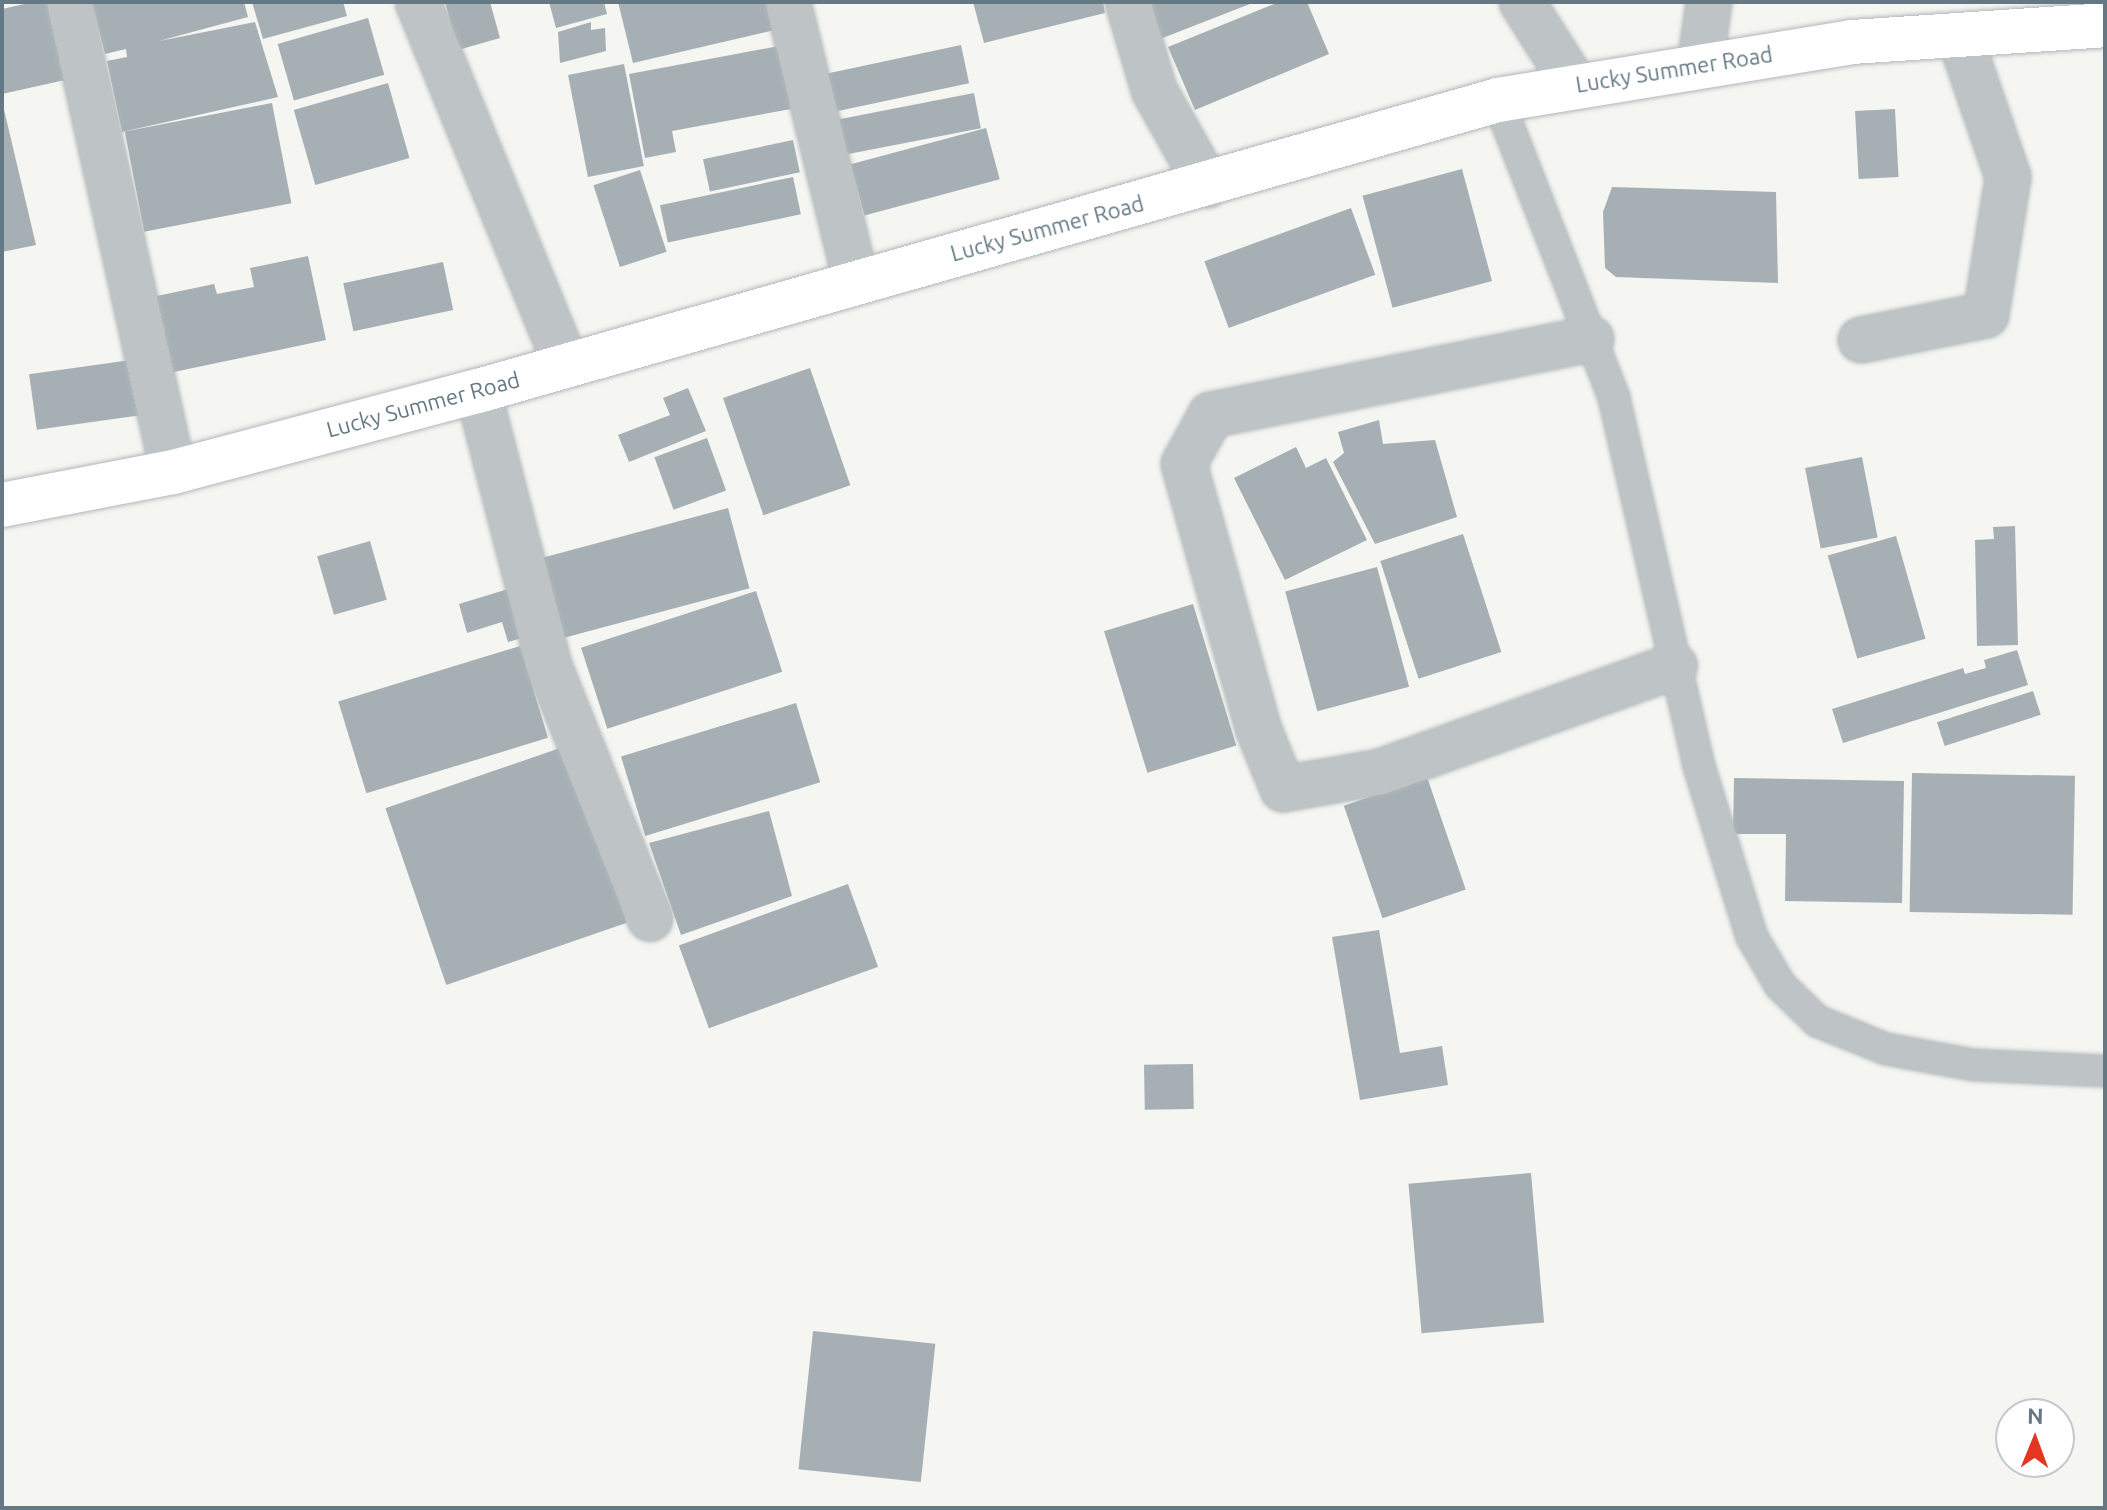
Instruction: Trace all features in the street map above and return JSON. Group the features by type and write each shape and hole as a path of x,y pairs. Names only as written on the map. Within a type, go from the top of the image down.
{"street":[{"path":"69,2 173,472"},
{"path":"418,2 566,364"},
{"path":"788,2 856,280"},
{"path":"1128,2 1154,90 1207,185"},
{"path":"1522,2 1574,84"},
{"path":"1700,66 1709,2"},
{"name":"Lucky Summer Road","path":"2,505 173,472 478,391 856,280 1207,185 1498,100 1574,84 1700,66 1959,35 2105,25"},
{"path":"1861,340 1986,315 2008,177 1959,35"},
{"path":"1591,339 1211,415 1184,464 1258,728 1283,789 1380,772 1675,666"},
{"path":"478,391 549,666 650,919"}],"lane":[{"path":"1498,100 1614,398 1675,666 1752,937 1780,985 1817,1021 1886,1049 1974,1065 2105,1071"}],"building":[{"path":"33,2 57,2 74,78 2,94 2,9"},
{"path":"92,2 244,2 248,17 159,41 255,22 278,97 122,132 107,61 127,57 126,49 105,54"},
{"path":"252,2 343,2 347,16 263,39"},
{"path":"445,2 490,2 500,38 458,50"},
{"path":"549,2 604,2 607,14 556,28"},
{"path":"618,2 768,2 775,30 633,63"},
{"path":"973,2 1103,2 1105,13 984,43"},
{"path":"1158,2 1255,2 1155,41 1143,8"},
{"path":"1279,2 1307,2 1329,54 1195,110 1168,47"},
{"path":"368,18 384,75 294,101 278,44"},
{"path":"591,22 591,30 605,28 606,51 560,63 558,32"},
{"path":"961,45 969,83 833,112 825,74"},
{"path":"779,46 791,109 672,131 676,152 645,158 629,74"},
{"path":"624,64 644,166 588,177 568,75"},
{"path":"388,83 409,158 315,185 294,110"},
{"path":"974,93 981,128 843,155 837,120"},
{"path":"2,101 36,245 2,252"},
{"path":"272,103 291,203 144,232 125,132"},
{"path":"1895,109 1899,177 1859,179 1855,111"},
{"path":"986,128 1000,179 864,215 851,164"},
{"path":"793,140 800,172 710,191 703,159"},
{"path":"1462,169 1492,281 1393,308 1363,196"},
{"path":"640,170 667,252 620,267 593,185"},
{"path":"793,177 801,214 668,242 660,205"},
{"path":"1612,187 1776,192 1778,283 1616,277 1605,268 1603,212"},
{"path":"1351,208 1375,275 1229,328 1204,261"},
{"path":"308,256 326,340 169,373 152,297 214,284 217,294 254,287 250,268"},
{"path":"443,262 453,310 353,331 343,283"},
{"path":"138,359 146,414 37,430 29,374"},
{"path":"810,368 850,485 763,515 723,398"},
{"path":"688,388 706,431 629,462 618,435 670,415 663,398"},
{"path":"1379,420 1383,444 1435,440 1457,517 1375,544 1333,462 1344,453 1338,432"},
{"path":"707,438 726,491 674,510 654,457"},
{"path":"1296,447 1306,468 1326,458 1367,540 1285,580 1234,478"},
{"path":"1862,457 1878,537 1821,549 1805,468"},
{"path":"728,508 749,588 565,638 544,557"},
{"path":"2015,526 2018,645 1977,646 1975,540 1994,539 1993,527"},
{"path":"1463,534 1501,652 1419,679 1380,561"},
{"path":"1896,536 1925,639 1857,658 1828,556"},
{"path":"370,541 387,600 334,615 317,556"},
{"path":"1377,567 1409,687 1317,711 1285,592"},
{"path":"508,589 522,638 508,642 502,622 467,633 459,604"},
{"path":"756,591 782,672 607,729 581,648"},
{"path":"1193,604 1236,746 1147,773 1104,631"},
{"path":"520,646 548,738 366,793 338,702"},
{"path":"2017,650 2028,685 1843,743 1832,709 1963,668 1965,674 1986,668 1984,660"},
{"path":"2033,691 2041,715 1945,746 1937,722"},
{"path":"796,703 820,782 645,836 621,757"},
{"path":"566,746 627,923 446,985 385,808"},
{"path":"1912,773 2075,776 2073,915 1910,912"},
{"path":"1427,777 1466,890 1383,918 1344,806"},
{"path":"1734,778 1904,781 1902,903 1785,901 1786,834 1733,834"},
{"path":"769,811 792,896 681,935 649,843"},
{"path":"848,884 878,967 709,1028 679,946"},
{"path":"1379,930 1400,1053 1442,1046 1448,1085 1360,1100 1332,937"},
{"path":"1193,1064 1194,1109 1145,1110 1144,1065"},
{"path":"1531,1173 1544,1322 1422,1333 1408,1184"},
{"path":"813,1331 935,1344 921,1482 798,1469"}]}
